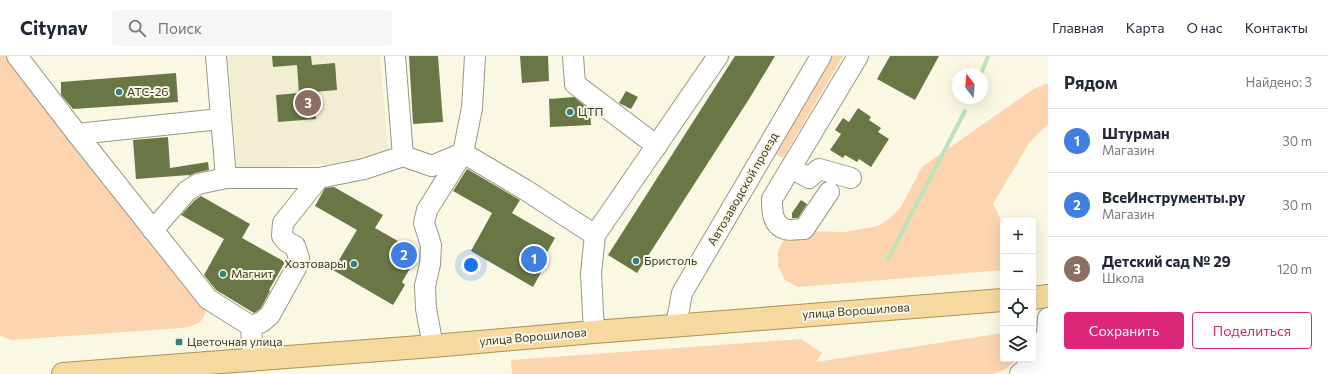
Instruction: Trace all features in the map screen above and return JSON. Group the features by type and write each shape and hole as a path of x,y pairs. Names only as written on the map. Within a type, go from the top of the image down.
{"main road":[{"path":"1036,298 1048,296"},
{"name":"улица Ворошилова","path":"63,374 1000,300"}],"street":[{"path":"17,56 208,299 251,326"},
{"path":"216,56 226,178"},
{"path":"395,56 403,156"},
{"path":"432,346 426,309 425,286 430,264 431,245 424,224 427,210 463,153 472,108 475,56"},
{"path":"573,56 575,84 657,146"},
{"path":"594,332 591,273 594,235 657,146 717,56"},
{"name":"Автозаводской проезд","path":"676,326 682,293 822,56"},
{"path":"829,192 804,229 785,230 776,223 772,210 772,199 858,56"},
{"path":"77,134 220,119"},
{"path":"153,230 187,191 198,184 226,178 319,178 364,169 403,156 432,166 463,153"},
{"path":"463,153 524,189 594,235"},
{"path":"763,156 789,170 809,178 819,169 851,178"},
{"path":"251,326 262,322 270,315 296,268 299,258 294,246 287,242 282,236 284,223 319,178"},
{"path":"251,326 253,359"},
{"path":"1020,374 1031,364 1048,327"},
{"path":"1045,374 1048,327"}],"shaded area":[{"path":"0,56 8,56 206,311 200,322 182,328 12,340 0,336"},
{"path":"228,56 380,56 388,150 379,160 237,170"},
{"path":"831,56 843,56 783,158 773,153"},
{"path":"1048,84 1048,124 1029,143 993,204 1000,218 1000,270 798,287 785,280 778,266 778,252 782,242 792,234 804,231 844,232 878,226 890,218 901,207 922,167 1032,90"},
{"path":"1000,333 1000,362 1013,362 1006,369 993,374 512,374 511,360 801,339 822,353 816,362"}],"building":[{"path":"272,56 311,56 312,65 335,63 337,90 314,92 316,119 278,122 276,95 299,93 297,65 273,67"},
{"path":"409,56 438,56 443,122 413,124"},
{"path":"520,56 548,56 549,81 522,83"},
{"path":"735,56 775,56 751,96 637,273 608,255"},
{"path":"890,56 939,56 915,100 877,79"},
{"name":"АТС-26","path":"176,73 178,102 73,109 61,95 61,82"},
{"path":"626,91 638,97 631,109 619,103"},
{"name":"ЦТП","path":"574,97 590,110 591,125 550,127 549,99"},
{"path":"858,108 871,117 869,120 881,128 878,132 889,139 871,167 859,159 857,162 845,155 843,158 830,150 841,134 835,130 843,118 849,122"},
{"path":"168,137 170,168 208,162 209,170 189,176 136,179 133,140"},
{"path":"467,169 520,200 512,213 555,238 540,265 544,267 533,287 471,251 492,213 453,191"},
{"path":"334,187 383,215 375,228 419,253 402,282 405,285 393,305 333,270 357,230 315,206 325,188"},
{"path":"201,196 250,224 242,238 285,262 269,290 270,291 261,308 254,313 216,290 204,275 224,239 181,215 195,200"},
{"path":"801,200 807,204 798,218 792,218 792,213"}],"waterway":[{"path":"983,68 988,56"},
{"path":"888,259 965,111"}],"place":[{"name":"АТС-26","path":"119,92"},
{"name":"Детский сад № 29","path":"308,103"},
{"name":"ЦТП","path":"570,112"},
{"name":"ВсеИнструменты.ру","path":"404,255"},
{"name":"Штурман","path":"534,259"},
{"name":"Бристоль","path":"636,261"},
{"name":"Хозтовары","path":"354,264"},
{"name":"Магнит","path":"223,274"},
{"name":"Цветочная улица","path":"179,342"}]}
